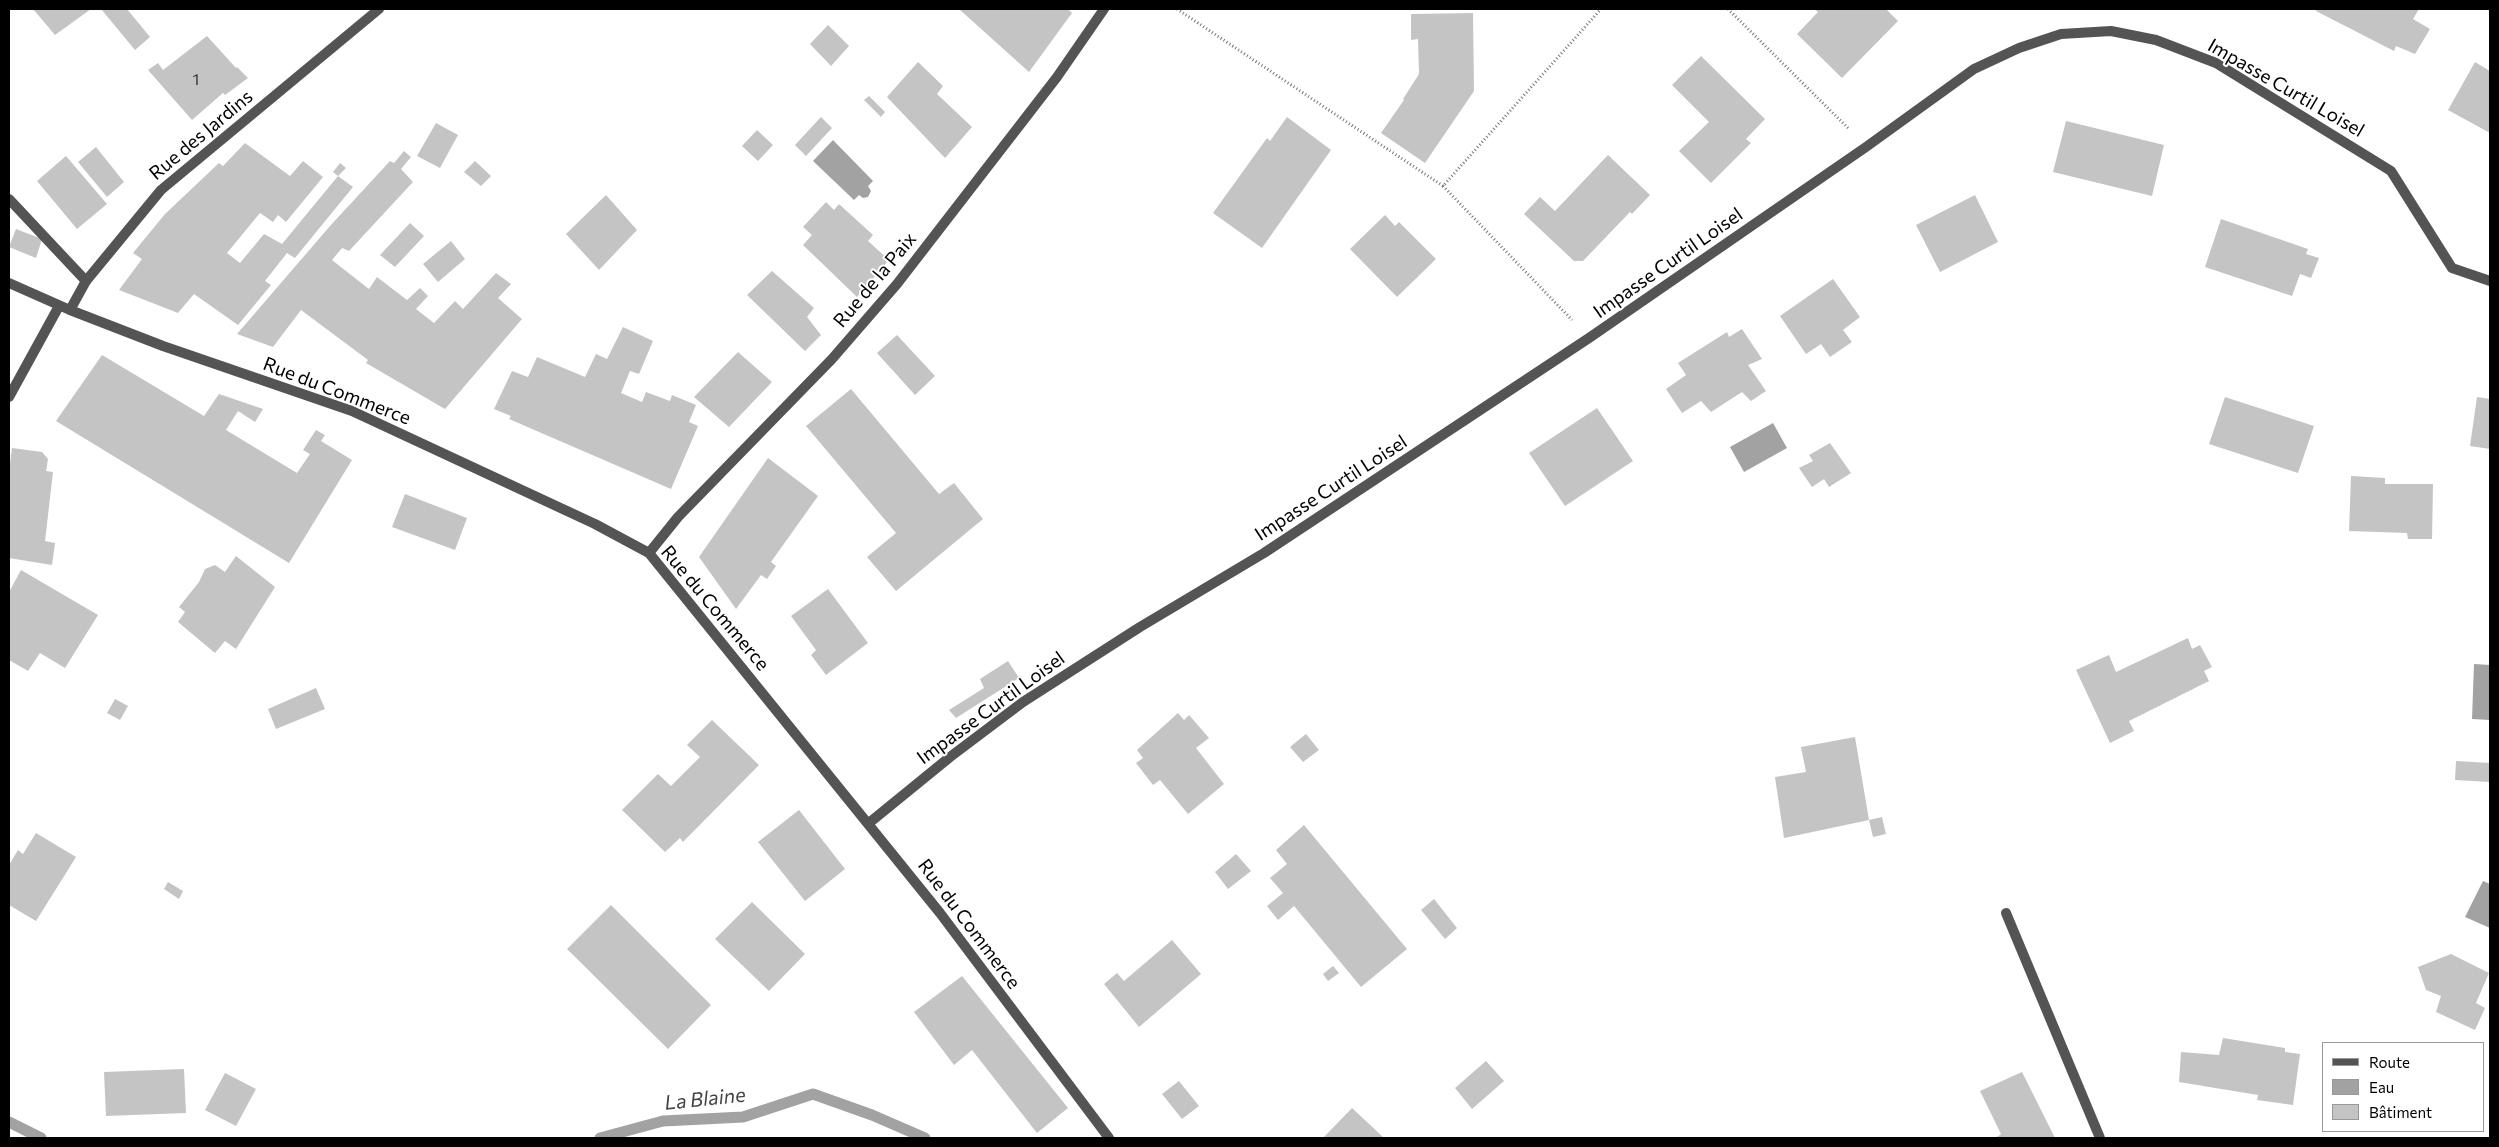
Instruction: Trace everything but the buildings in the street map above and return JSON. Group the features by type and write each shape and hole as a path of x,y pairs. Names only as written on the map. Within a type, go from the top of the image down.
{"street":[{"name":"Rue des Jardins","path":"70,310 86,281 161,190 379,9"},
{"name":"Rue de la Paix","path":"649,553 678,517 832,359 897,284 1057,77 1104,9"},
{"name":"Impasse Curtil Loisel","path":"868,823 950,757 1023,702 1140,627 1264,553 1589,338 1866,147 1974,69 2019,48 2061,34 2112,31 2156,40 2216,63 2391,171 2452,268 2490,280"},
{"path":"9,199 86,281"},
{"name":"Rue du Commerce","path":"9,283 59,306 163,346 352,412 596,524 649,553 940,913 1109,1138"},
{"path":"9,397 59,306"},
{"path":"2006,913 2100,1138"}],"path":[{"path":"1177,9 1443,186 1589,338"},
{"path":"1443,186 1601,9"},
{"path":"1728,9 1866,147"}],"water":[{"path":"833,140 873,181 868,186 871,191 868,197 863,198 859,195 854,200 813,161"},
{"path":"1773,423 1787,448 1744,472 1730,447"},
{"path":"2474,664 2490,665 2490,720 2472,719"},
{"path":"2483,881 2490,884 2490,928 2465,917"}],"waterway":[{"name":"La Blaine","path":"600,1138 663,1121 743,1117 813,1094 872,1115 925,1138"},
{"name":"La Blaine","path":"9,1122 41,1138"}]}
